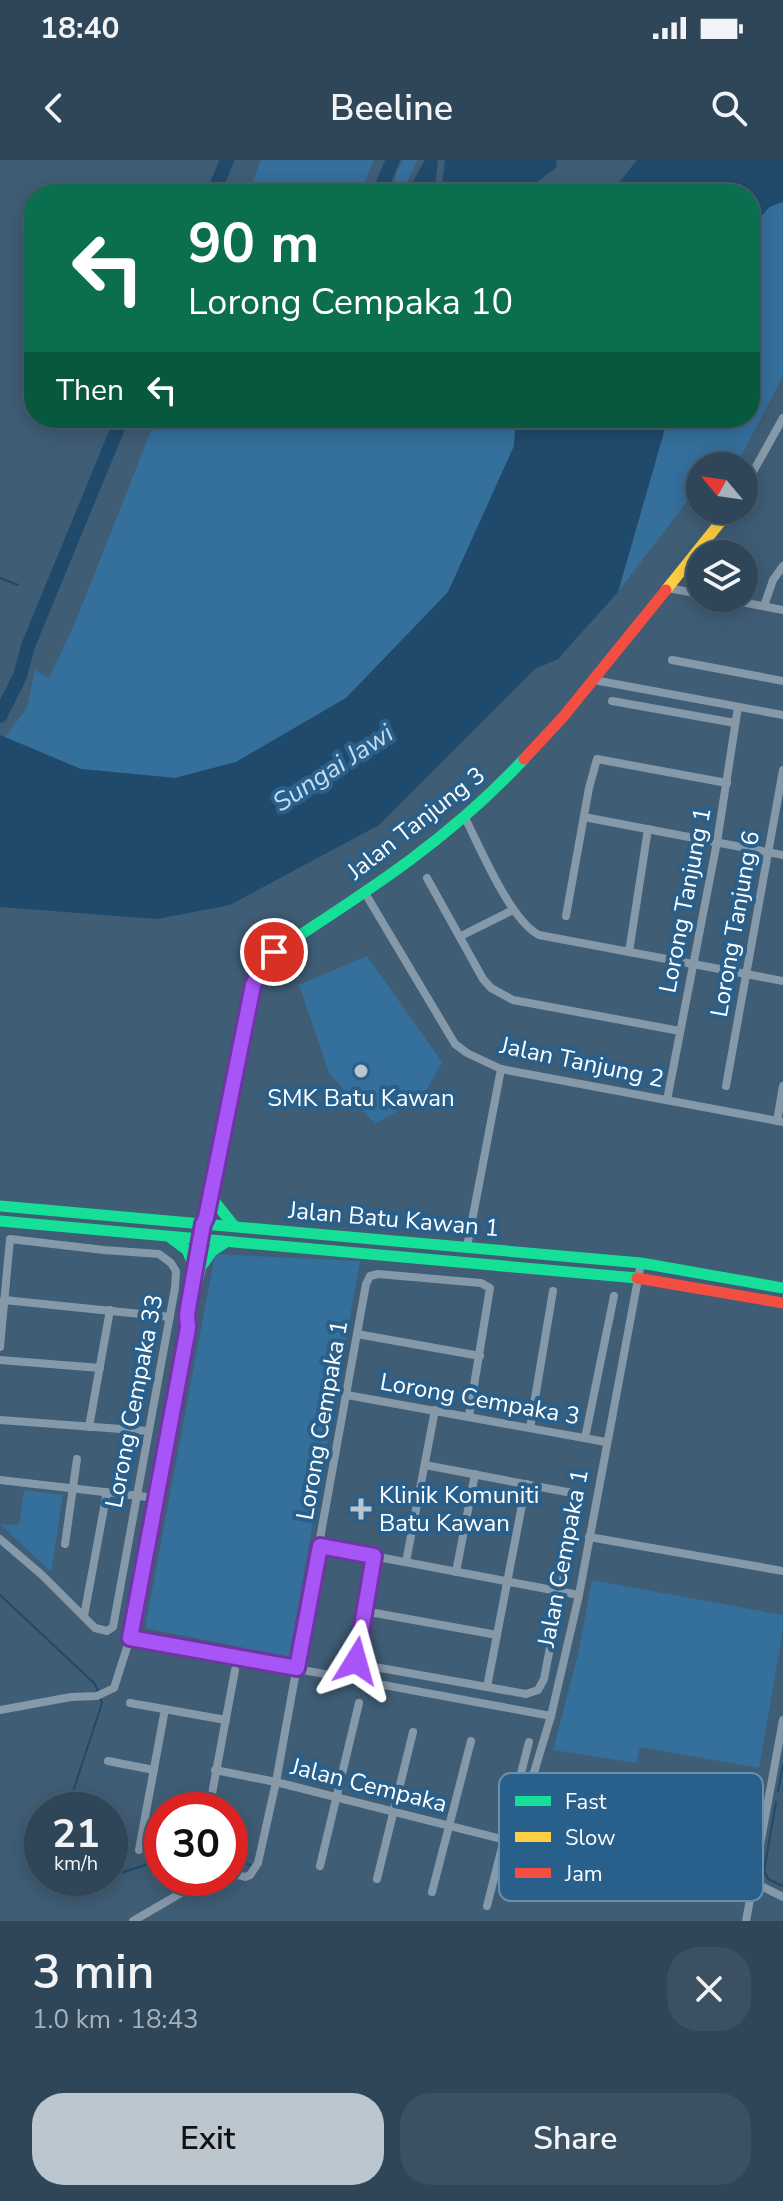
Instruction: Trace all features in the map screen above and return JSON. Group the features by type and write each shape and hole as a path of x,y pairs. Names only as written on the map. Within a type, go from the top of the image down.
{"street":[{"path":"758,463 783,418"},
{"name":"Jalan Tanjung 3","path":"188,1328 210,1200 258,972 274,952 396,873 465,818 527,759 719,524"},
{"path":"764,606 773,580 783,566"},
{"path":"668,588 686,591"},
{"path":"758,605 783,610"},
{"path":"672,660 783,681"},
{"path":"594,680 783,715"},
{"path":"612,701 735,723"},
{"name":"Lorong Tanjung 1","path":"667,1100 717,842 738,707"},
{"path":"566,916 594,763 601,759 727,783"},
{"name":"Lorong Tanjung 6","path":"726,1086 783,770"},
{"path":"584,817 783,855"},
{"path":"465,818 513,910 524,925 539,935 783,981"},
{"path":"629,952 648,829"},
{"path":"427,878 491,988 513,1000 680,1031"},
{"name":"Jalan Tanjung 2","path":"365,893 455,1044 467,1053 501,1069 780,1122"},
{"path":"461,936 513,910"},
{"path":"467,1247 501,1069"},
{"path":"780,1122 783,1086"},
{"path":"189,1222 201,1214 210,1200 234,1226"},
{"name":"Jalan Batu Kawan 1","path":"0,1206 641,1263 783,1288"},
{"name":"Jalan Batu Kawan 1","path":"0,1221 639,1278 783,1303"},
{"path":"167,1236 187,1250 199,1268 212,1251 227,1241"},
{"name":"Lorong Cempaka 33","path":"4,1300 10,1239 159,1254 171,1263 177,1277 116,1621 113,1627 101,1631 84,1616"},
{"name":"Jalan Cempaka 1","path":"531,1773 551,1716 579,1595 641,1263"},
{"name":"Lorong Cempaka 1","path":"248,1876 258,1863 276,1782 367,1280 378,1274 488,1286 491,1292 480,1356"},
{"path":"530,1428 553,1291"},
{"path":"585,1438 614,1296"},
{"path":"0,1347 4,1300 170,1317"},
{"path":"89,1427 110,1310"},
{"path":"0,1710 71,1697 101,1695 114,1688 130,1638 188,1328"},
{"path":"357,1334 480,1356 469,1416"},
{"path":"0,1360 100,1368"},
{"name":"Lorong Cempaka 3","path":"347,1395 606,1442"},
{"path":"406,1562 435,1410"},
{"path":"0,1420 148,1431"},
{"path":"65,1544 77,1459"},
{"path":"374,1556 356,1661 362,1665 487,1687 526,1484 425,1465"},
{"path":"456,1572 475,1474"},
{"path":"0,1480 156,1498"},
{"name":"Jalan Cempaka 1","path":"487,1687 526,1694 538,1690 544,1679 561,1592 577,1497 572,1493 526,1484"},
{"path":"84,1616 107,1492"},
{"path":"589,1537 783,1571"},
{"path":"0,1539 84,1616"},
{"path":"320,1546 579,1595"},
{"path":"364,1611 497,1635"},
{"path":"130,1638 551,1716"},
{"path":"212,1792 235,1670"},
{"path":"130,1703 226,1720"},
{"path":"320,1866 359,1703"},
{"path":"139,1850 165,1709"},
{"path":"763,1828 783,1720"},
{"path":"377,1879 413,1732"},
{"path":"432,1892 471,1741"},
{"path":"522,1773 529,1742"},
{"path":"108,1761 154,1770"},
{"name":"Jalan Cempaka","path":"215,1770 276,1782 499,1839"},
{"path":"487,1906 499,1869"},
{"path":"763,1887 783,1897"},
{"path":"133,1921 176,1896"},
{"path":"746,1921 750,1901"}],"shaded area":[{"path":"261,160 374,160 364,184 252,184"},
{"path":"403,160 418,160 406,184 394,184"},
{"path":"783,202 783,376 760,420 760,218 769,207"},
{"path":"152,428 515,428 514,446 448,593 346,698 236,762 175,778 81,769 5,737 27,708 35,670 49,678 75,623"},
{"path":"665,428 756,428 743,452 686,452 686,502 618,592"},
{"path":"367,956 442,1062 423,1096 375,1124 329,1073 299,985"},
{"path":"215,1254 360,1261 289,1657 145,1628"},
{"path":"24,1490 63,1495 51,1572 0,1524 19,1525"},
{"path":"592,1580 783,1615 759,1768 640,1747 636,1763 553,1750 578,1654"}],"water":[{"path":"425,160 438,160 435,184 412,184"},
{"path":"445,160 556,160 557,167 534,184 442,184"},
{"path":"637,160 783,160 783,202 769,207 760,218 760,184 618,184"},
{"name":"Sungai Jawi","path":"515,428 665,428 618,592 558,659 535,669 379,825 230,905 157,919 0,907 0,735 81,769 175,778 236,762 346,698 448,592 514,446"}],"waterway":[{"path":"217,184 227,160"},
{"path":"382,184 393,160"},
{"path":"0,716 20,676 28,646 118,428"},
{"path":"0,578 18,585"},
{"path":"0,1595 95,1684 98,1691"},
{"path":"73,1792 102,1703 100,1697"},
{"path":"778,1791 783,1765"},
{"path":"776,1802 764,1871 768,1879 783,1886"},
{"path":"128,1870 144,1866"}],"traffic: fast":[{"path":"188,1328 191,1290 241,1035 263,968 274,952 436,840 524,759"},
{"path":"211,1197 234,1226"},
{"path":"0,1206 641,1263 783,1288"},
{"path":"0,1221 637,1278"},
{"path":"171,1238 187,1250 194,1267"},
{"path":"203,1264 212,1251 226,1242"}],"traffic: slow":[{"path":"666,590 719,524"}],"traffic: jam":[{"path":"524,759 563,717 666,590"},
{"path":"637,1278 783,1303"}],"place":[{"name":"SMK Batu Kawan","path":"361,1071"},
{"name":"Klinik Komuniti Batu Kawan","path":"361,1509"}],"route":[{"path":"274,952 258,972 247,1013 203,1224 187,1314 188,1328 130,1638 297,1668 320,1546 374,1556 356,1661"}]}
